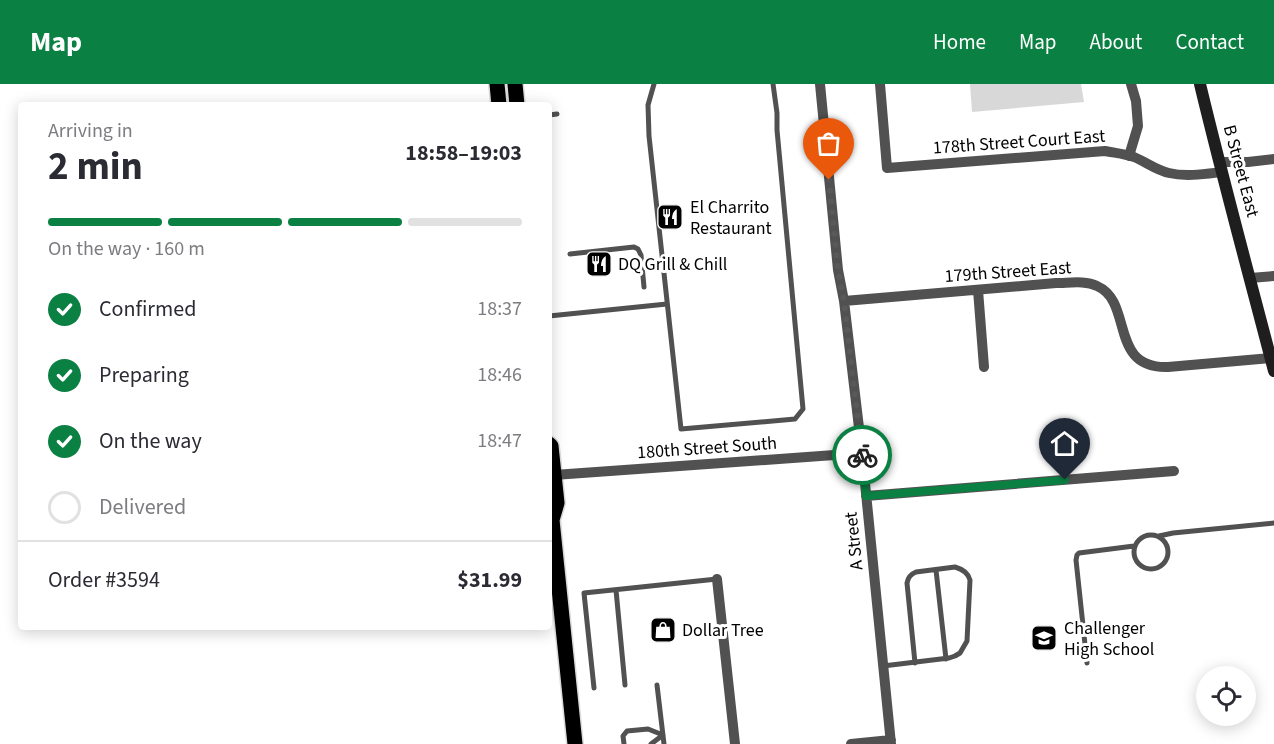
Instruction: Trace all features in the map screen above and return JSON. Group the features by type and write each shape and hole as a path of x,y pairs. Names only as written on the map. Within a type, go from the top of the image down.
{"main road":[{"path":"497,84 499,102"},
{"path":"515,84 517,102"},
{"path":"552,460 557,504 552,515"},
{"path":"552,526 575,744"}],"street":[{"name":"A Street","path":"820,84 838,270 862,453 891,742"},
{"name":"178th Street Court East","path":"880,84 887,168 1105,151 1129,156 1167,173 1178,175 1274,159"},
{"path":"1129,156 1138,126 1136,101 1131,84"},
{"name":"B Street East","path":"1200,84 1273,362"},
{"path":"1250,278 1274,276"},
{"name":"179th Street East","path":"844,302 1080,282 1107,291 1121,321 1123,335 1135,356 1141,361 1157,367 1273,362"},
{"path":"978,290 984,367"},
{"name":"180th Street South","path":"554,475 862,453"},
{"path":"866,496 1174,471"},
{"path":"717,579 735,744"},
{"path":"851,744 891,742"}],"lane":[{"path":"654,84 648,105 649,136 681,429 795,419 803,409 773,84"},
{"path":"552,115 557,114"},
{"path":"570,254 634,247 641,255 644,287"},
{"path":"552,316 668,304"},
{"path":"1159,536 1168,549 1166,560 1158,568 1147,569 1137,563 1134,558 1134,546 1137,541 1148,535 1159,536 1274,523"},
{"path":"1088,663 1077,555 1134,546"},
{"path":"883,666 915,663 946,659 960,653 967,641 970,580 966,572 960,568 912,574 906,583 915,663"},
{"path":"936,570 946,659"},
{"path":"594,688 584,593 717,579"},
{"path":"616,590 625,685"},
{"path":"657,685 664,744"},
{"path":"624,744 623,736 627,731 648,729 663,735"},
{"path":"651,744 663,735"}],"shaded area":[{"path":"970,84 1081,84 1084,102 972,112"}],"way so far":[{"path":"829,180 862,455"}],"place":[{"name":"El Charrito Restaurant","path":"670,217"},
{"name":"DQ Grill & Chill","path":"599,264"},
{"name":"Dollar Tree","path":"663,630"},
{"name":"Challenger High School","path":"1044,638"}],"route":[{"path":"862,455 866,496 1065,480"}]}
